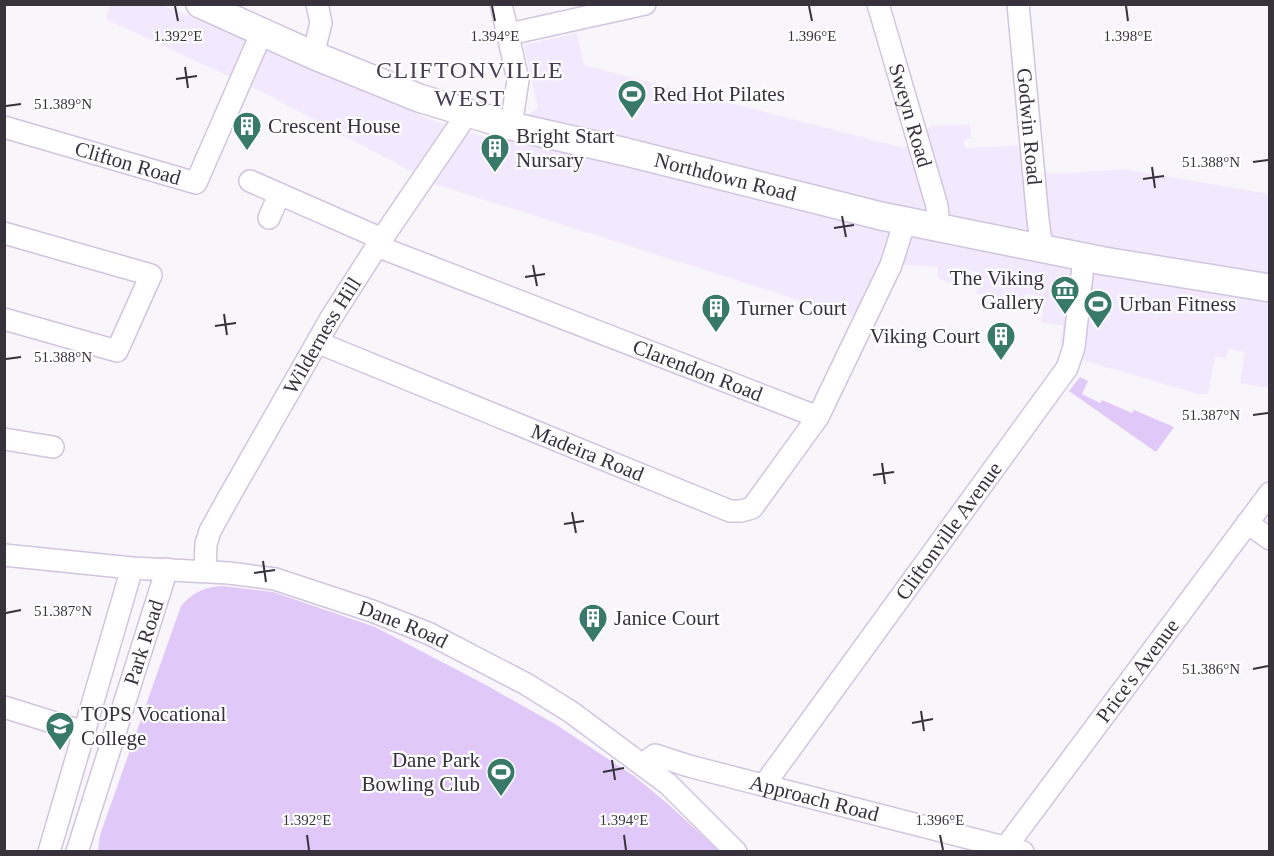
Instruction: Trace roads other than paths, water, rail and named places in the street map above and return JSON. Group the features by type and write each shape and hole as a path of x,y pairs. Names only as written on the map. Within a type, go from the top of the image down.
{"main road":[{"name":"Northdown Road","path":"200,4 314,55 419,98 512,126 905,221 1084,257 1269,288"}],"street":[{"path":"314,55 321,23 317,4"},
{"path":"501,4 518,80 512,126"},
{"path":"509,34 622,7 645,4"},
{"name":"Sweyn Road","path":"878,4 938,206 939,227"},
{"name":"Godwin Road","path":"1018,4 1042,249"},
{"name":"Clifton Road","path":"4,128 196,183 262,32"},
{"name":"Wilderness Hill","path":"206,571 206,544 210,531 332,318 380,242 467,114"},
{"name":"Clarendon Road","path":"250,181 380,242 818,417"},
{"path":"269,218 279,195"},
{"path":"818,417 891,265 905,221"},
{"path":"4,233 151,275 117,351 4,319"},
{"name":"Cliftonville Avenue","path":"764,785 1067,368 1074,347 1084,257"},
{"name":"Madeira Road","path":"319,343 730,511 752,508 818,417"},
{"path":"4,439 53,447"},
{"name":"Price's Avenue","path":"1014,849 1269,493"},
{"path":"1247,523 1269,539"},
{"name":"Dane Road","path":"4,555 132,568 206,571 275,579 372,611 430,634 557,702 668,784 736,852"},
{"path":"48,852 132,568"},
{"name":"Park Road","path":"77,852 167,569"},
{"path":"4,707 84,732"},
{"name":"Approach Road","path":"643,764 655,755 1014,849"}],"place":[{"name":"Red Hot Pilates","path":"632,120"},
{"name":"Crescent House","path":"247,152"},
{"name":"Bright Start Nursary","path":"495,174"},
{"name":"The Viking Gallery","path":"1065,316"},
{"name":"Urban Fitness","path":"1098,330"},
{"name":"Turner Court","path":"716,334"},
{"name":"Viking Court","path":"1001,362"},
{"name":"Janice Court","path":"593,644"},
{"name":"TOPS Vocational College","path":"60,752"},
{"name":"Dane Park Bowling Club","path":"501,798"}],"district":[{"name":"CLIFTONVILLE WEST","path":"470,84"}]}
